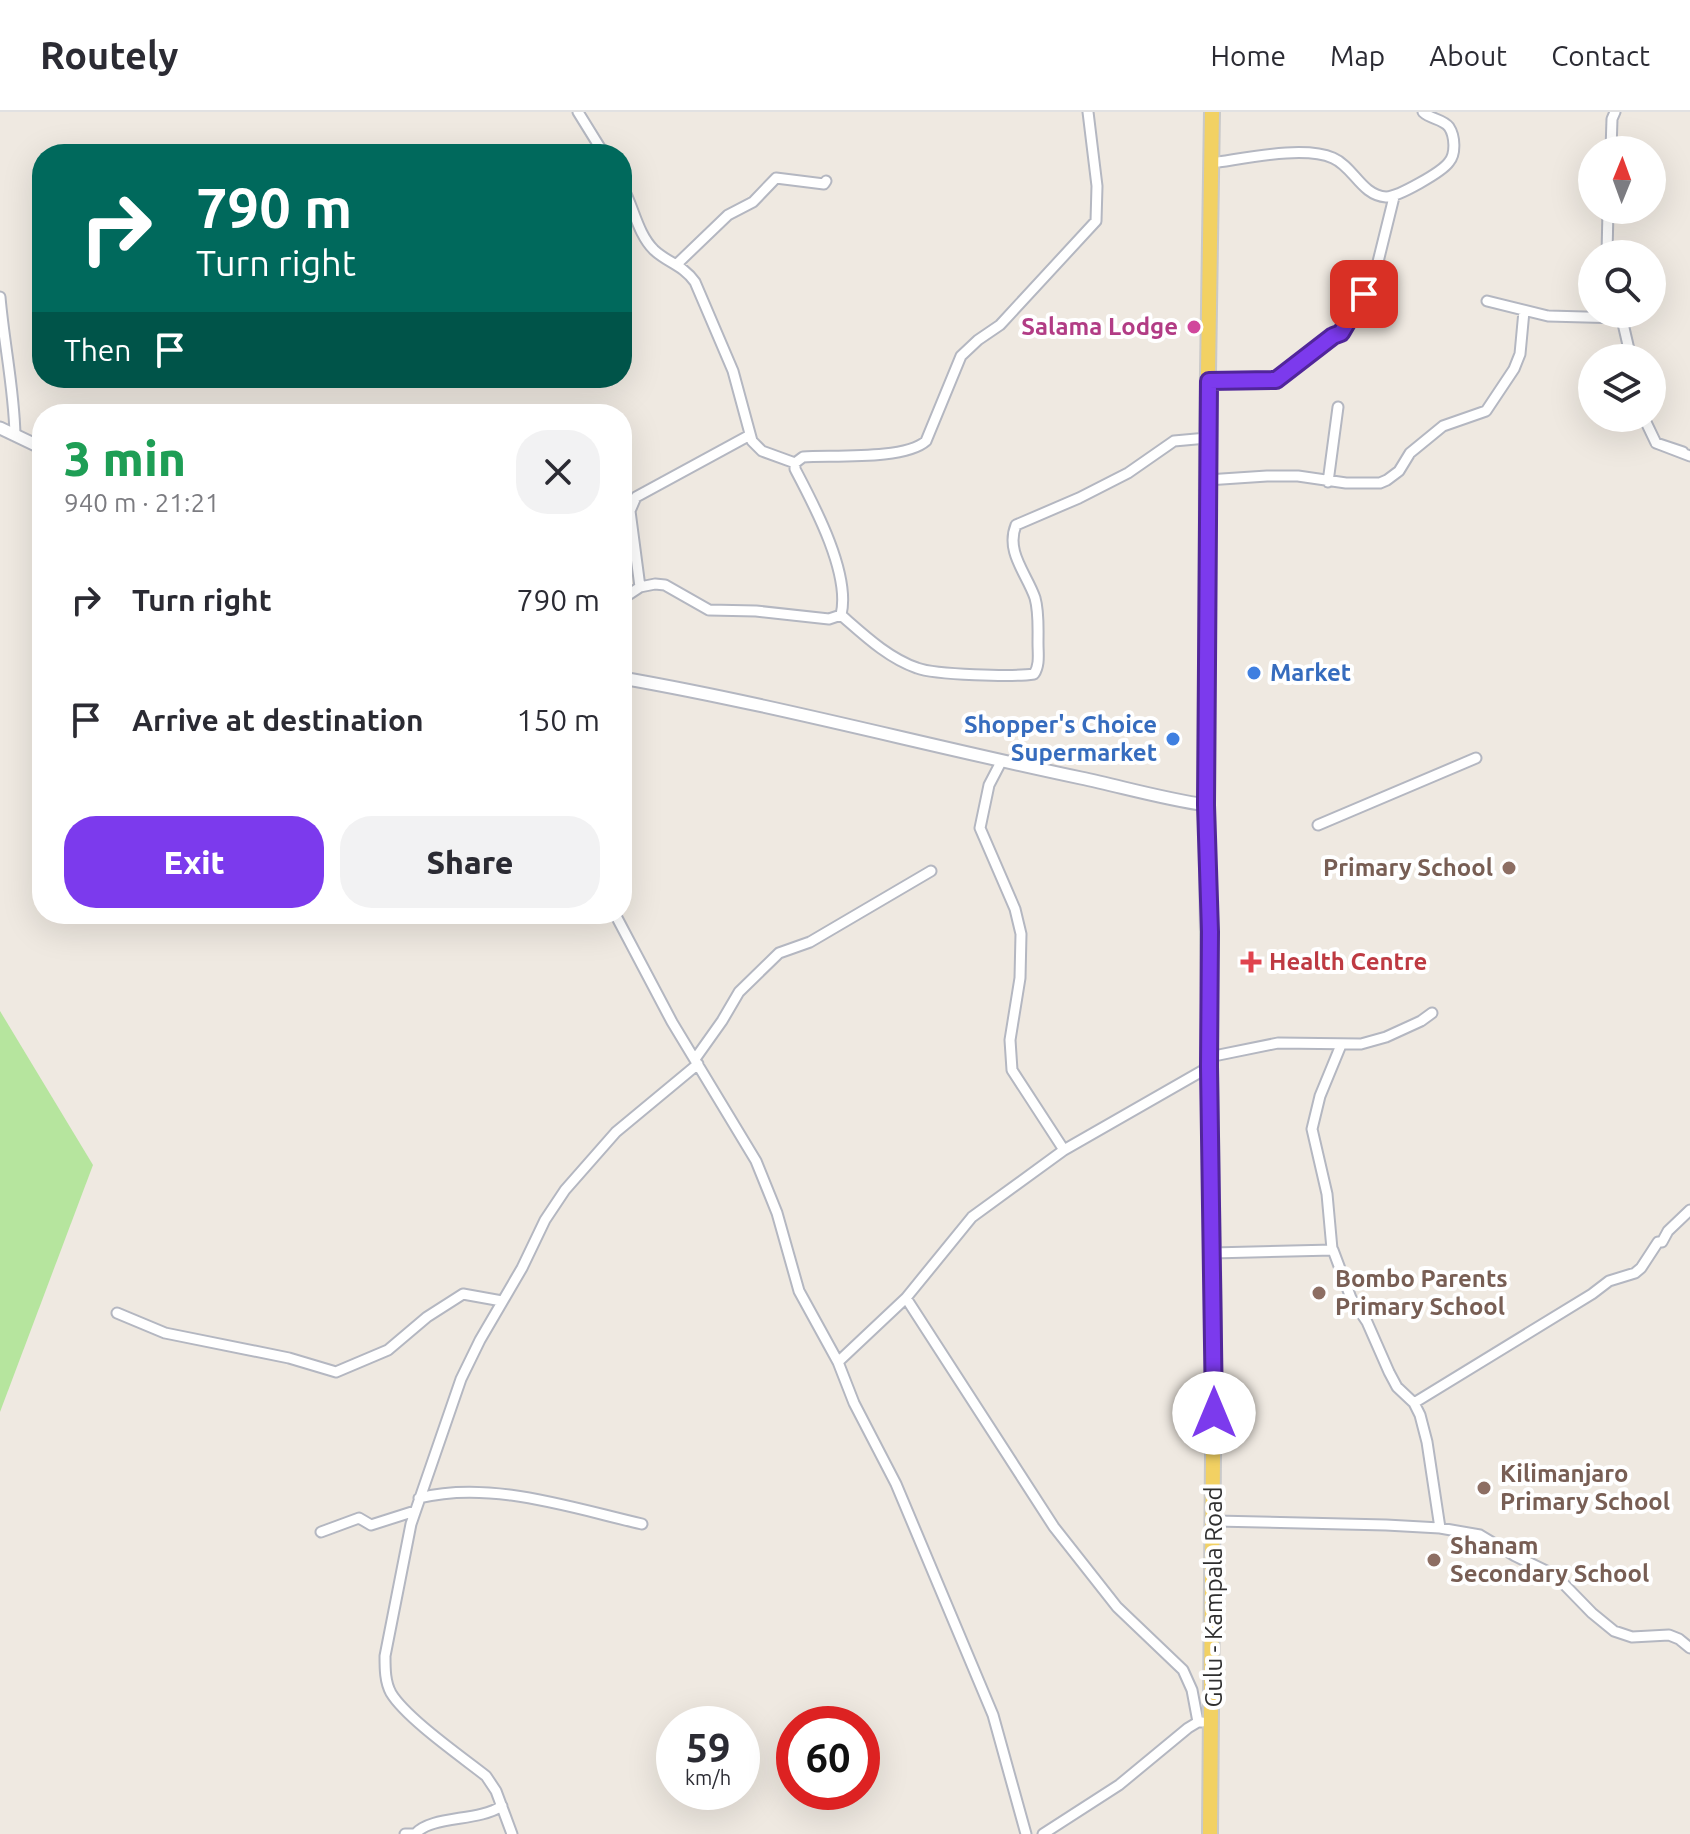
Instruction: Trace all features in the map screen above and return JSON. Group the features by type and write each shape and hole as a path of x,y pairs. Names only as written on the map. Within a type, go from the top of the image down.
{"main road":[{"name":"Gulu - Kampala Road","path":"1210,1834 1205,1722 1215,1521 1210,932 1206,805 1212,112"}],"street":[{"path":"578,112 598,144"},
{"path":"795,463 803,457 910,449 926,441 961,356 1000,325 1096,221 1097,186 1088,112"},
{"path":"1211,163 1318,154 1342,164 1369,191 1381,197 1394,197 1450,162 1453,144 1450,129 1423,112"},
{"path":"1611,136 1615,112"},
{"path":"677,264 728,215 753,202 776,178 813,184 824,184 826,181"},
{"path":"1209,381 1276,380 1341,333 1375,274 1394,197"},
{"path":"632,208 646,240 695,282 733,371 750,435 762,451 795,463"},
{"path":"0,297 14,394 15,435"},
{"path":"1487,301 1548,316 1578,316"},
{"path":"1207,480 1285,476 1328,482 1387,480 1399,471 1410,453 1443,426 1486,411 1514,369 1520,354 1524,311"},
{"path":"1328,482 1338,407"},
{"path":"0,428 32,443"},
{"path":"1651,432 1656,443 1686,454"},
{"path":"632,506 636,497 750,435"},
{"path":"841,615 877,646 918,669 1034,674 1039,663 1037,610 1034,595 1015,554 1013,538 1016,525 1128,473 1174,441 1207,438"},
{"path":"795,463 795,469 827,536 843,597 841,615"},
{"path":"632,526 640,587"},
{"path":"632,592 640,587 665,585 709,610 756,611 829,619 841,615"},
{"path":"632,680 1206,805"},
{"path":"1318,825 1476,758"},
{"path":"1001,762 989,785 980,828 1015,909 1021,934 1020,978 1010,1040 1012,1070 1064,1150"},
{"path":"510,1833 496,1791 486,1776 402,1707 390,1692 385,1675 385,1656 415,1511 461,1379 545,1220 565,1190 616,1132 696,1062 739,992 779,953 810,942 931,871"},
{"path":"620,924 672,1022 762,1173 799,1291 838,1362 854,1403 896,1484 993,1715 1026,1834"},
{"path":"838,1362 906,1298 972,1217 1064,1150 1209,1062 1278,1043 1341,1045 1386,1037 1432,1013"},
{"path":"1341,1045 1320,1096 1312,1129 1327,1194 1332,1249 1351,1298 1367,1322 1389,1372 1397,1387 1414,1403 1427,1442 1440,1528"},
{"path":"1414,1403 1609,1281 1635,1273 1658,1242 1662,1242 1668,1231 1690,1210"},
{"path":"1212,1253 1332,1249"},
{"path":"117,1313 165,1333 289,1358 336,1372 388,1350 427,1317 463,1294 502,1301"},
{"path":"906,1298 1054,1527 1117,1607 1183,1670 1205,1722 1108,1793 1043,1834"},
{"path":"419,1498 440,1492 501,1495 642,1524"},
{"path":"321,1532 359,1518 371,1525 415,1511"},
{"path":"1215,1521 1440,1528 1480,1535 1515,1556 1547,1569 1614,1631 1632,1637 1669,1635 1690,1648"},
{"path":"405,1834 415,1834 420,1828 439,1822 491,1813 502,1806"}],"green space":[{"path":"0,1011 93,1165 0,1412"}],"place":[{"name":"Salama Lodge","path":"1194,327"},
{"name":"Market","path":"1254,673"},
{"name":"Shopper's Choice Supermarket","path":"1173,739"},
{"name":"Primary School","path":"1509,868"},
{"name":"Health Centre","path":"1251,962"},
{"name":"Bombo Parents Primary School","path":"1319,1293"},
{"name":"Kilimanjaro Primary School","path":"1484,1488"},
{"name":"Shanam Secondary School","path":"1434,1560"}],"route":[{"path":"1214,1413 1206,805 1209,381 1276,380 1341,333 1364,294"}]}
